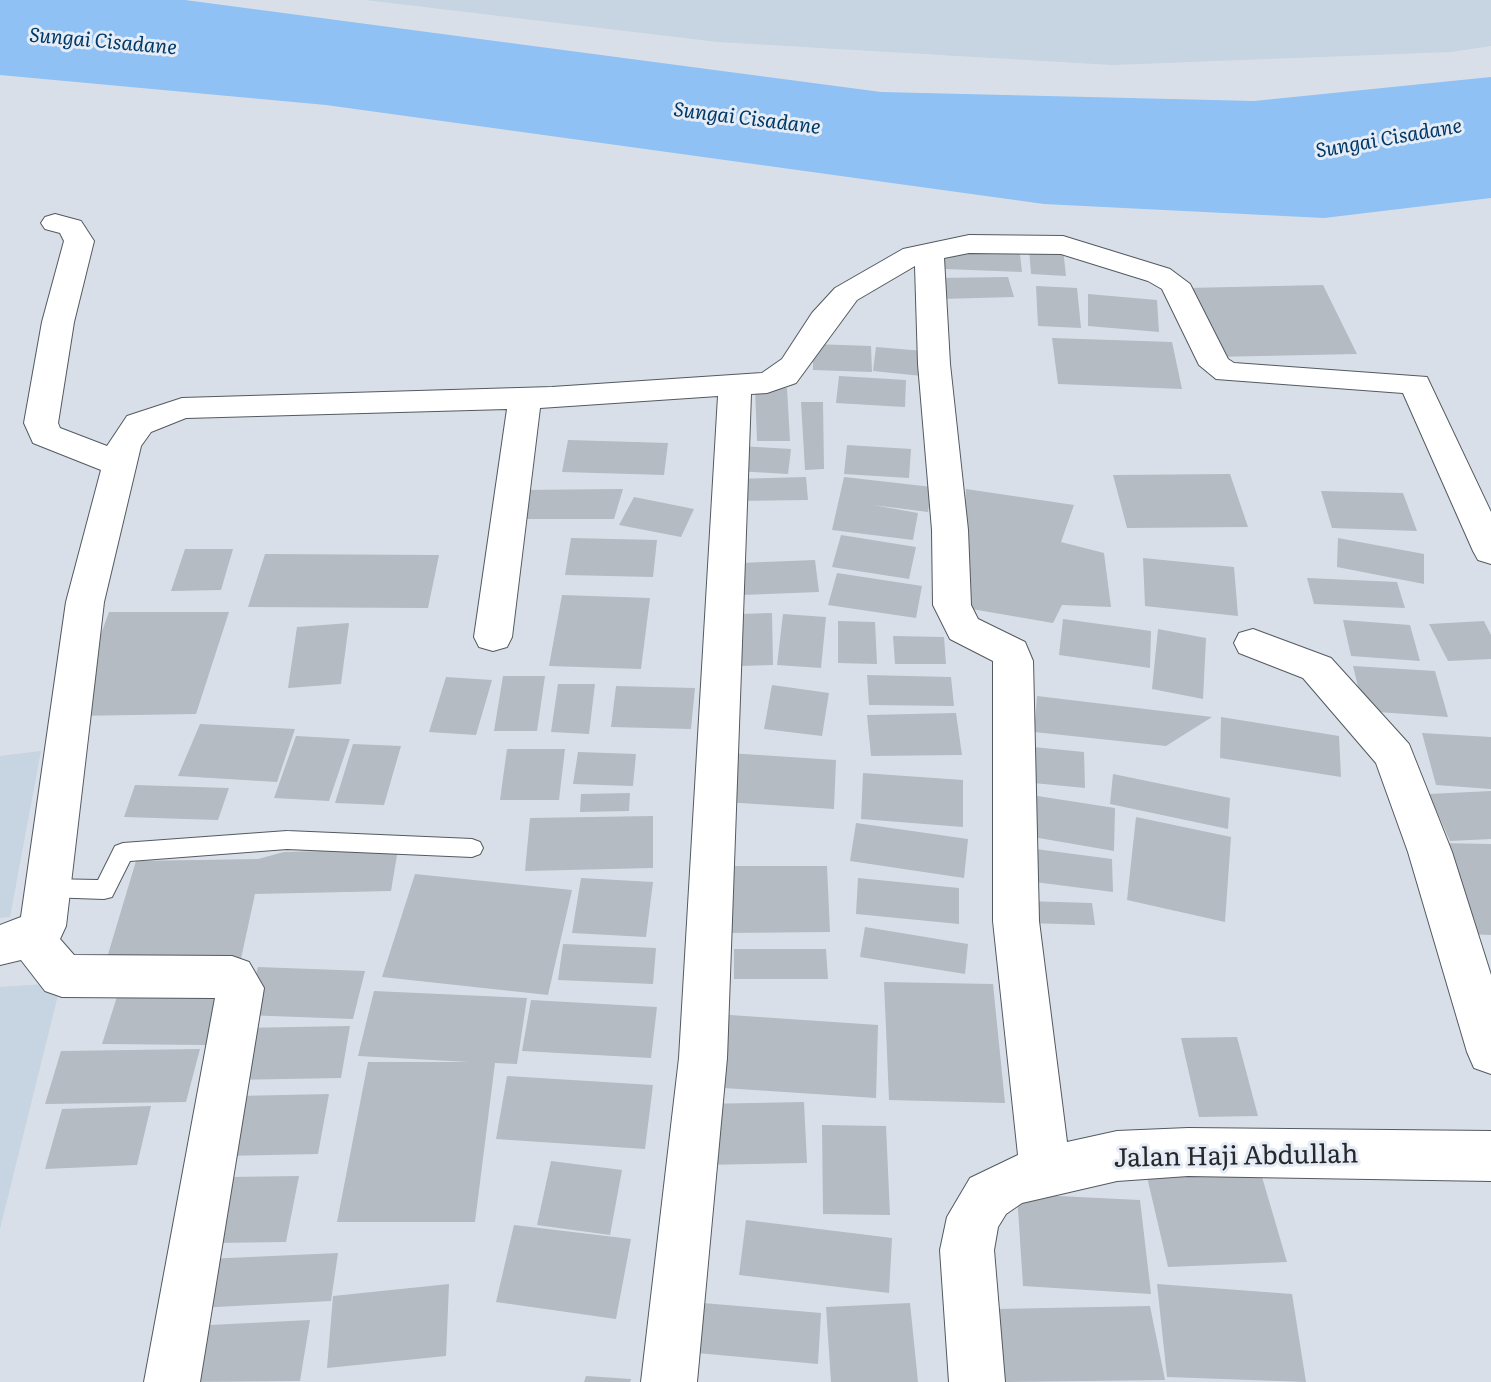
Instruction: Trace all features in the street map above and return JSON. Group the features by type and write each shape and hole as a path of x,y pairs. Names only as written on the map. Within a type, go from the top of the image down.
{"street":[{"path":"55,223 71,227 79,241 58,322 41,423 45,435 119,464"},
{"path":"172,1382 240,988 232,977 62,976 16,942 43,926 85,602 124,445 139,424 182,408 525,397 767,383 784,376 846,294 858,283 929,250 982,243 1078,247 1175,284 1215,365 1227,372 1415,384 1491,551"},
{"path":"929,250 934,364 950,530 952,605 964,629 1004,647 1013,661 1016,921 1045,1171"},
{"path":"669,1382 703,1058 735,386"},
{"path":"493,637 525,397"},
{"path":"1253,643 1317,668 1394,755 1430,852 1491,1052"},
{"name":"Jalan Haji Abdullah","path":"977,1382 967,1250 973,1217 988,1196 1008,1183 1045,1171 1117,1156 1188,1152 1491,1156"}],"lane":[{"path":"47,888 104,890 123,852 287,840 472,848"}],"shaded area":[{"path":"365,0 1491,0 1491,46 1451,52 1112,65 718,42"},
{"path":"41,751 10,917 0,918 0,756"},
{"path":"61,983 0,1229 0,987"}],"water":[{"name":"Sungai Cisadane","path":"0,0 185,0 881,92 1254,101 1491,77 1491,198 1324,218 1044,204 326,105 0,75"}],"building":[{"path":"1029,248 1063,249 1066,276 1031,274"},
{"path":"944,251 1020,254 1022,272 945,269"},
{"path":"1008,277 1014,297 941,299 936,278"},
{"path":"1323,285 1357,354 1214,357 1186,288"},
{"path":"1036,286 1077,288 1081,328 1038,326"},
{"path":"1088,294 1157,300 1159,332 1088,326"},
{"path":"1052,338 1172,342 1182,389 1058,384"},
{"path":"813,344 871,346 872,372 813,370"},
{"path":"876,347 924,351 922,376 873,371"},
{"path":"839,376 906,380 905,407 836,403"},
{"path":"755,388 787,388 790,441 757,441"},
{"path":"801,402 823,402 824,469 805,470"},
{"path":"568,440 668,443 664,475 562,472"},
{"path":"847,445 911,449 909,478 844,474"},
{"path":"740,446 791,449 788,474 736,471"},
{"path":"1230,474 1248,527 1127,528 1113,475"},
{"path":"806,477 808,500 734,501 733,479"},
{"path":"844,477 932,487 928,512 873,505 918,513 913,540 832,530"},
{"path":"623,489 614,519 520,519 519,490"},
{"path":"966,489 1074,505 1061,542 1104,553 1111,607 1062,605 1053,623 960,607"},
{"path":"1321,491 1403,493 1417,531 1332,528"},
{"path":"634,497 694,509 681,537 619,525"},
{"path":"841,535 916,547 909,579 832,567"},
{"path":"571,538 657,540 653,577 565,575"},
{"path":"1338,538 1424,554 1424,584 1337,567"},
{"path":"185,549 233,549 221,590 171,591"},
{"path":"265,554 439,555 428,608 248,607"},
{"path":"1143,558 1234,567 1238,616 1145,606"},
{"path":"815,560 819,592 742,595 739,563"},
{"path":"837,573 922,586 916,618 828,605"},
{"path":"1307,578 1397,582 1405,608 1314,604"},
{"path":"562,595 650,598 641,669 549,666"},
{"path":"109,612 229,612 196,714 71,716"},
{"path":"772,613 773,665 739,666 740,614"},
{"path":"783,614 826,617 821,668 777,665"},
{"path":"1063,619 1151,631 1150,668 1059,655"},
{"path":"1343,620 1410,625 1420,661 1351,656"},
{"path":"838,621 875,622 877,664 838,663"},
{"path":"1484,621 1491,635 1491,659 1448,661 1429,624"},
{"path":"349,623 341,684 288,688 297,627"},
{"path":"1158,629 1206,638 1203,699 1152,689"},
{"path":"893,636 944,637 946,664 895,664"},
{"path":"1353,666 1435,671 1448,717 1364,711"},
{"path":"867,675 951,677 954,706 869,705"},
{"path":"503,676 545,676 537,731 494,731"},
{"path":"446,677 492,680 476,735 429,732"},
{"path":"558,684 595,684 589,734 551,732"},
{"path":"772,685 829,693 822,736 764,729"},
{"path":"616,686 695,688 691,729 611,727"},
{"path":"1037,696 1212,717 1166,746 1034,732"},
{"path":"956,713 962,755 871,756 867,715"},
{"path":"1221,717 1339,736 1341,777 1220,758"},
{"path":"200,724 295,729 277,782 178,776"},
{"path":"1422,733 1491,737 1491,789 1436,785"},
{"path":"296,736 350,739 329,801 274,798"},
{"path":"353,744 401,746 384,805 335,803"},
{"path":"1023,746 1084,752 1085,788 1023,782"},
{"path":"507,749 565,749 559,800 500,800"},
{"path":"578,752 636,754 633,786 573,784"},
{"path":"729,753 836,760 834,809 724,802"},
{"path":"863,773 963,780 963,827 861,819"},
{"path":"1113,774 1230,798 1228,829 1110,804"},
{"path":"135,785 229,788 218,820 124,817"},
{"path":"1491,791 1491,839 1450,841 1429,794"},
{"path":"630,793 629,811 580,812 581,794"},
{"path":"1031,795 1115,808 1114,851 1027,836"},
{"path":"653,816 653,868 525,871 530,818"},
{"path":"1136,817 1231,837 1225,922 1127,900"},
{"path":"856,823 968,839 964,878 850,861"},
{"path":"1437,843 1491,844 1491,935 1467,934"},
{"path":"1028,848 1112,859 1113,892 1027,881"},
{"path":"398,849 391,891 255,894 239,968 103,971 136,861 258,859 284,852"},
{"path":"727,866 827,866 830,932 727,933"},
{"path":"415,874 572,890 548,995 382,977"},
{"path":"581,878 653,882 646,937 572,933"},
{"path":"858,878 959,888 959,924 856,914"},
{"path":"1025,901 1092,903 1095,925 1027,923"},
{"path":"865,927 968,944 965,974 860,957"},
{"path":"563,944 656,948 653,984 558,980"},
{"path":"734,949 826,949 828,979 734,979"},
{"path":"258,967 365,971 353,1019 244,1015"},
{"path":"884,982 993,984 1005,1103 889,1100"},
{"path":"121,984 224,984 208,1045 102,1044"},
{"path":"374,991 527,998 517,1064 495,1063 475,1222 337,1222 368,1062 469,1062 358,1056"},
{"path":"531,1000 657,1007 651,1058 522,1051"},
{"path":"715,1014 878,1025 876,1098 708,1087"},
{"path":"350,1026 341,1078 228,1080 239,1028"},
{"path":"1237,1037 1258,1116 1199,1117 1181,1038"},
{"path":"200,1049 186,1102 45,1104 61,1051"},
{"path":"507,1076 653,1085 645,1149 496,1139"},
{"path":"329,1094 318,1154 223,1156 236,1096"},
{"path":"804,1102 807,1163 701,1165 701,1104"},
{"path":"151,1106 137,1165 45,1169 62,1109"},
{"path":"822,1125 886,1126 890,1215 823,1214"},
{"path":"1257,1160 1287,1262 1168,1267 1144,1164"},
{"path":"551,1161 622,1170 610,1235 537,1225"},
{"path":"299,1176 286,1242 214,1243 229,1177"},
{"path":"1017,1194 1140,1200 1151,1294 1023,1286"},
{"path":"746,1220 892,1238 889,1293 739,1275"},
{"path":"514,1225 631,1239 616,1319 496,1302"},
{"path":"338,1253 331,1301 197,1308 206,1259"},
{"path":"449,1284 446,1356 327,1368 333,1296"},
{"path":"1157,1284 1292,1294 1306,1382 1167,1377"},
{"path":"691,1302 821,1313 818,1364 686,1352"},
{"path":"910,1303 918,1382 831,1382 826,1307"},
{"path":"1150,1306 1165,1380 1004,1382 995,1309"},
{"path":"310,1320 300,1381 179,1382 190,1326"},
{"path":"586,1376 631,1379 630,1382 584,1382"}]}
